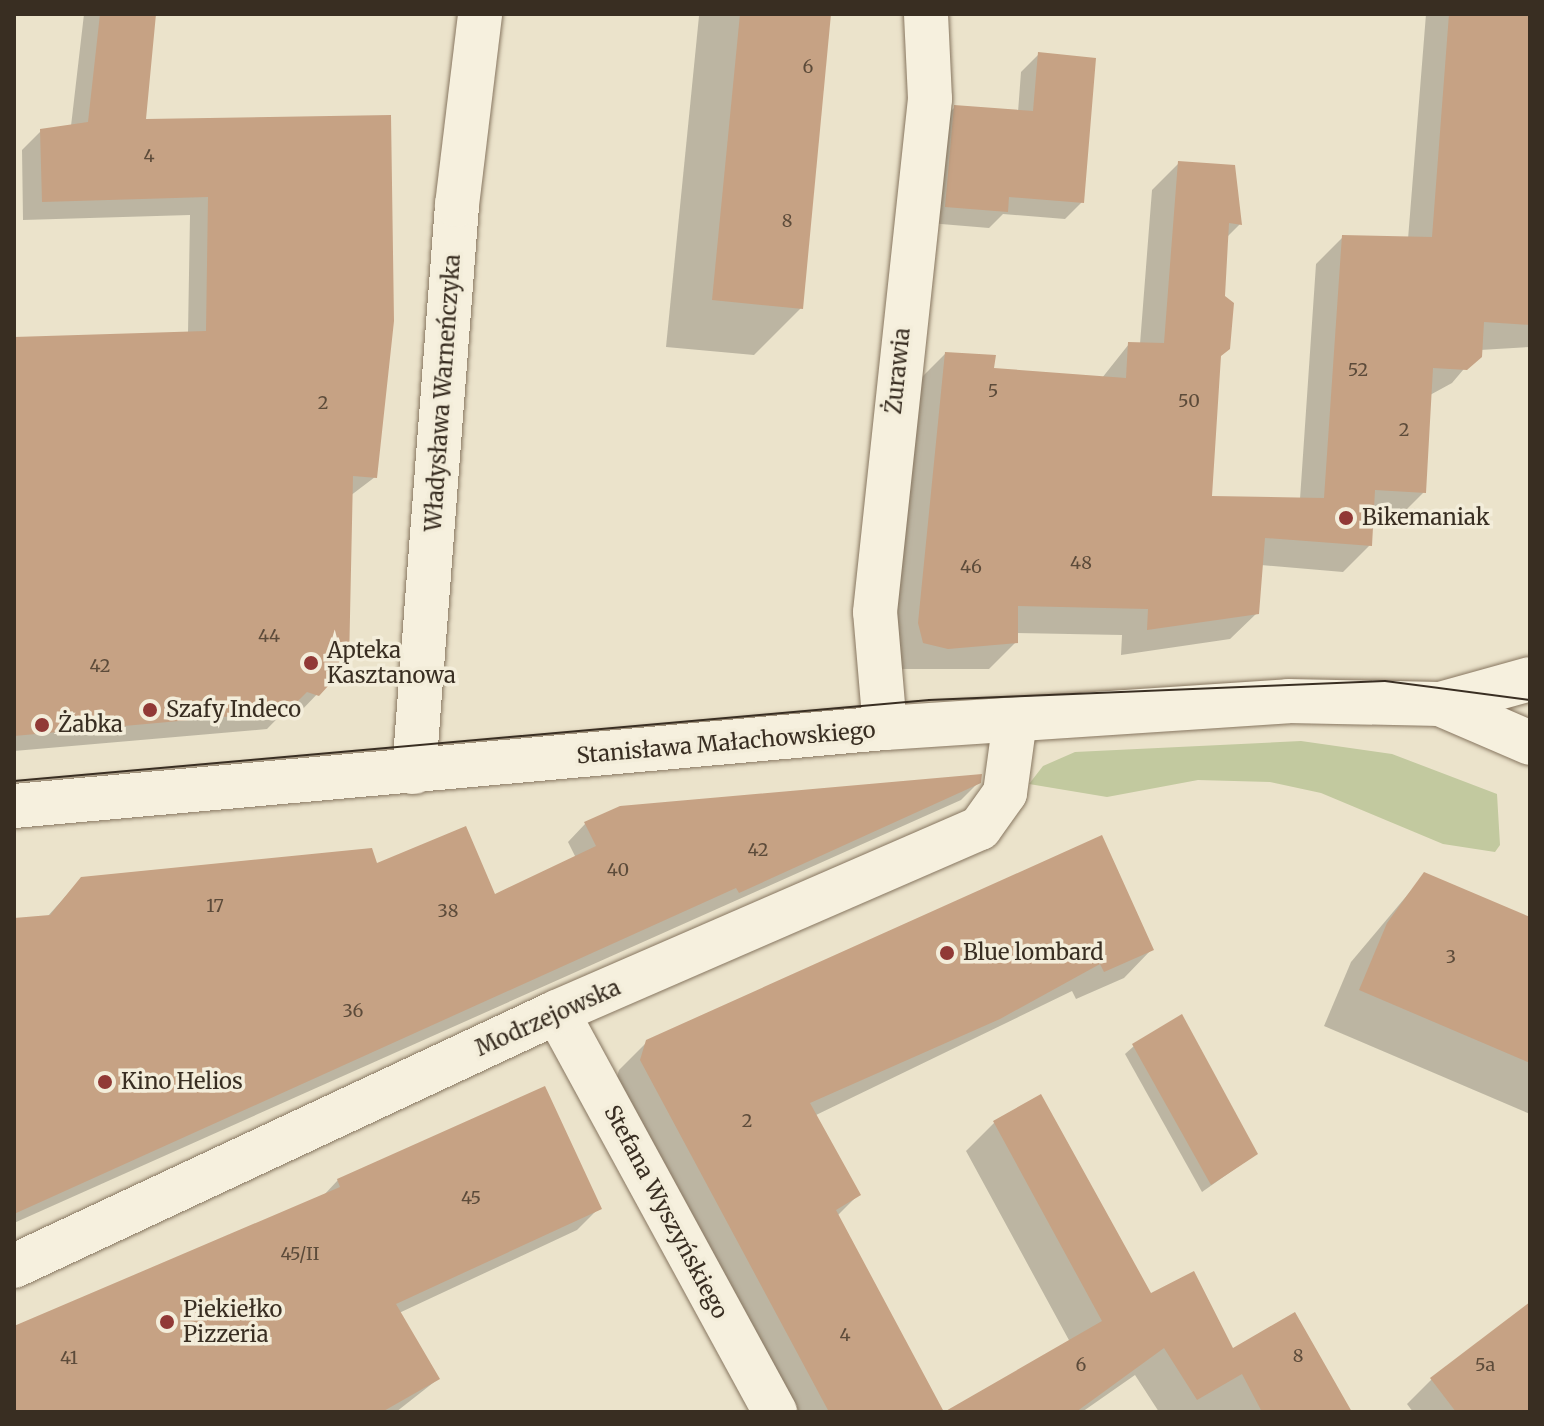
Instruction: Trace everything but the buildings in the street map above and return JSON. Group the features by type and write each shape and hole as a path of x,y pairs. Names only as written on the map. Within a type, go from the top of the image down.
{"street":[{"name":"Władysława Warneńczyka","path":"414,772 457,205 480,14"},
{"name":"Żurawia","path":"885,728 875,612 930,99 926,14"},
{"name":"Stanisława Małachowskiego","path":"14,806 885,728 1288,701 1440,704 1530,679"},
{"name":"Stanisława Małachowskiego","path":"1440,704 1530,743"},
{"name":"Modrzejowska","path":"14,1266 557,1012 980,828 1005,793 1015,720"},
{"name":"Stefana Wyszyńskiego","path":"557,1012 775,1412"}],"green space":[{"path":"1301,741 1392,754 1497,794 1500,845 1495,852 1443,844 1321,793 1270,782 1198,780 1107,797 1029,784 1043,766 1075,752"}],"tram line":[{"path":"14,781 929,700 1385,681 1530,700"}],"place":[{"name":"Bikemaniak","path":"1346,518"},
{"name":"Apteka Kasztanowa","path":"311,663"},
{"name":"Szafy Indeco","path":"150,710"},
{"name":"Żabka","path":"42,725"},
{"name":"Blue lombard","path":"947,953"},
{"name":"Kino Helios","path":"105,1082"},
{"name":"Piekiełko Pizzeria","path":"167,1322"}]}
